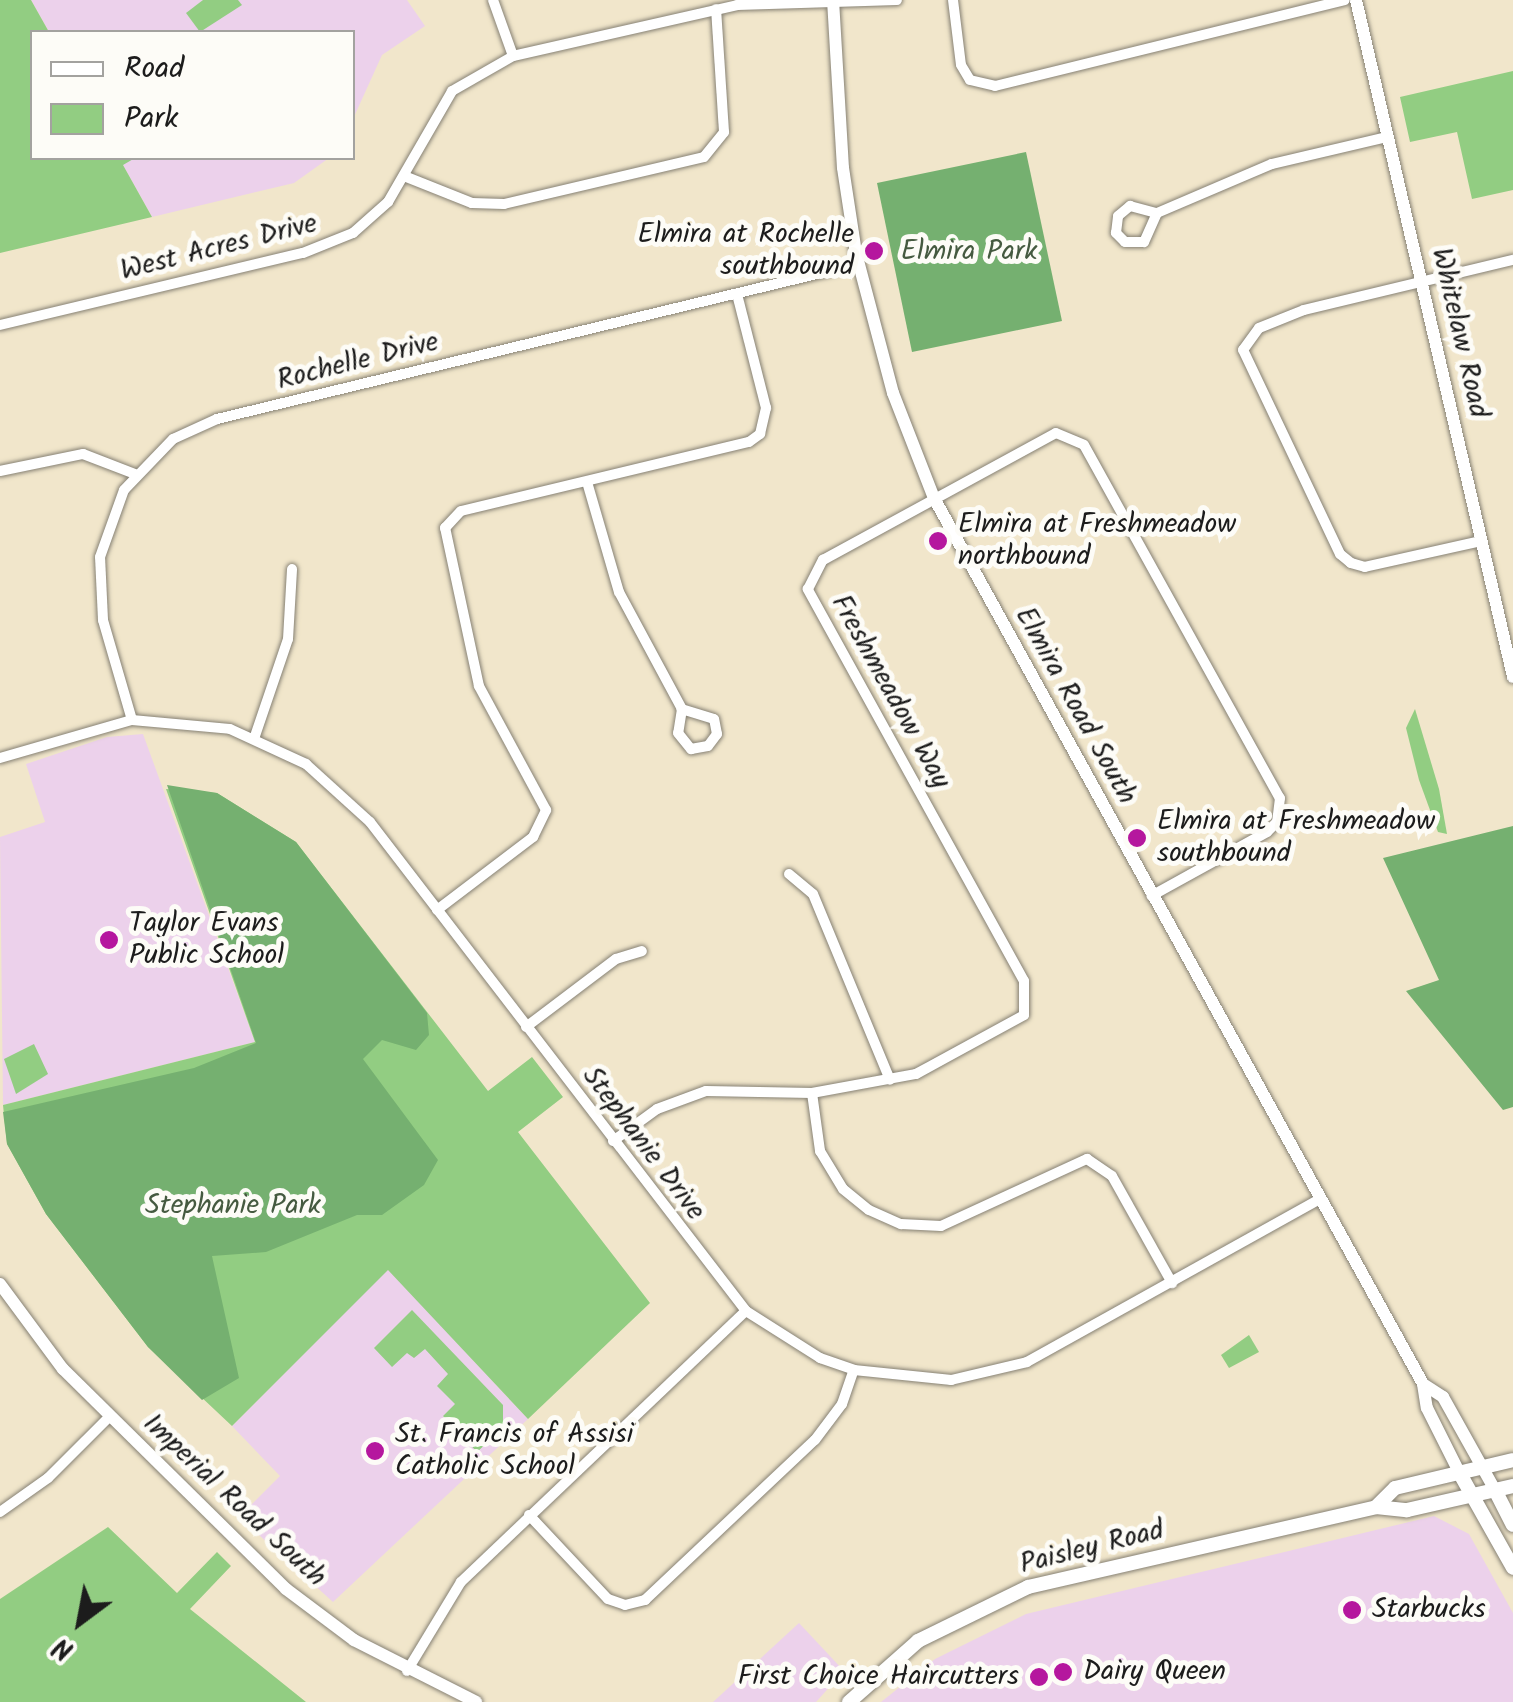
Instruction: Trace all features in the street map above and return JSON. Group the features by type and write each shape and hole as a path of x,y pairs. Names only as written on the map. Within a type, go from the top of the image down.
{"main road":[{"name":"Paisley Road","path":"1376,1507 1395,1488 1513,1460"},
{"name":"Elmira Road South","path":"1459,1472 1513,1568"},
{"name":"Paisley Road","path":"848,1702 918,1641 1028,1587 1376,1507 1407,1510 1513,1486"},
{"name":"Elmira Road South","path":"1495,1490 1513,1525"}],"street":[{"path":"494,0 514,56"},
{"name":"West Acres Drive","path":"0,325 330,244 375,218 404,176 452,91 514,56 716,9 897,0"},
{"path":"953,0 961,65 970,80 995,86 1345,0"},
{"name":"Whitelaw Road","path":"1356,0 1513,677"},
{"name":"Elmira Road South","path":"833,1 843,168 858,264 892,394 934,498 1318,1200 1424,1384 1427,1408 1459,1472"},
{"path":"404,176 472,203 504,204 704,156 724,132 716,9"},
{"path":"1157,212 1144,242 1125,242 1116,232 1118,216 1130,206 1157,212 1272,164 1388,137"},
{"path":"1481,541 1365,567 1340,554 1245,364 1247,338 1259,328 1421,281 1513,260"},
{"name":"Rochelle Drive","path":"132,720 98,579 106,531 135,474 173,439 217,419 858,264"},
{"path":"437,910 533,837 546,810 479,686 445,528 461,511 587,482 760,434 766,408 737,294"},
{"name":"Freshmeadow Way","path":"613,1140 657,1108 706,1091 812,1093 890,1080 950,1060 1018,1022 1028,1006 1024,980 808,590 823,560 1050,435 1066,433 1084,445 1270,781 1281,809 1267,832 1151,896"},
{"path":"0,470 83,454 135,474"},
{"path":"587,482 619,592 682,709 683,743 708,746 717,734 714,719 682,709"},
{"path":"255,736 288,639 292,569"},
{"name":"Stephanie Drive","path":"0,758 132,720 200,723 255,736 344,794 746,1311 820,1358 854,1370 951,1380 991,1372 1065,1343 1318,1200"},
{"path":"789,874 813,894 890,1080"},
{"path":"526,1026 616,958 642,951"},
{"path":"812,1093 820,1151 844,1189 869,1210 901,1224 941,1226 974,1216 1087,1159 1112,1176 1172,1283"},
{"name":"Imperial Road South","path":"0,1284 32,1332 109,1417 286,1589 407,1670 476,1702"},
{"path":"407,1670 461,1582 746,1311"},
{"path":"530,1516 608,1599 625,1605 645,1600 814,1440 842,1404 854,1370"},
{"name":"Elmira Road South","path":"1424,1384 1443,1397 1495,1490"},
{"path":"0,1512 48,1478 109,1417"}],"shaded area":[{"path":"31,0 407,0 425,26 382,55 355,115 355,30 48,30"},
{"path":"120,160 326,160 294,183 152,217"},
{"name":"Taylor Evans Public School","path":"143,734 255,1042 3,1105 0,837 45,822 26,764 107,737"},
{"name":"St. Francis of Assisi Catholic School","path":"388,1269 528,1419 333,1602 239,1517 280,1476 232,1426"},
{"path":"1434,1516 1469,1534 1513,1613 1513,1702 881,1702 935,1659 1026,1614"},
{"path":"799,1623 844,1671 816,1702 713,1702"}],"green space":[{"path":"0,0 31,0 48,30 30,30 30,160 132,160 123,165 152,217 0,253"},
{"path":"203,0 238,0 242,5 203,30 199,30 186,13"},
{"path":"1513,71 1513,190 1472,199 1457,132 1410,142 1400,97"},
{"name":"Elmira Park","path":"1026,152 1062,321 912,352 877,183"},
{"path":"1415,709 1439,789 1447,834 1438,832 1419,780 1406,728"},
{"path":"167,785 217,793 296,842 427,1013 429,1035 416,1050 382,1040 363,1059 438,1160 424,1185 382,1215 357,1215 266,1252 212,1256 239,1378 202,1400 148,1347 46,1214 7,1144 3,1112 194,1068 256,1043"},
{"name":"Stephanie Park","path":"166,789 217,793 296,842 488,1091 532,1057 563,1097 518,1132 650,1303 528,1419 388,1270 232,1426 148,1347 46,1214 7,1144 3,1105 255,1042"},
{"path":"1513,826 1513,1107 1503,1110 1406,991 1439,980 1383,858"},
{"path":"34,1044 48,1074 16,1094 4,1059"},
{"path":"412,1310 503,1405 503,1428 477,1452 443,1416 455,1404 437,1386 448,1374 425,1349 414,1358 407,1353 392,1367 374,1348"},
{"path":"1249,1335 1259,1352 1229,1368 1221,1355"},
{"path":"108,1527 177,1593 217,1552 231,1566 190,1609 306,1702 0,1702 0,1599"}],"place":[{"name":"Elmira at Rochelle southbound","path":"874,251"},
{"name":"Elmira at Freshmeadow northbound","path":"938,541"},
{"name":"Elmira at Freshmeadow southbound","path":"1137,838"},
{"name":"Taylor Evans Public School","path":"109,940"},
{"name":"St. Francis of Assisi Catholic School","path":"375,1451"},
{"name":"Starbucks","path":"1352,1610"},
{"name":"Dairy Queen","path":"1063,1672"},
{"name":"First Choice Haircutters","path":"1039,1677"}]}
